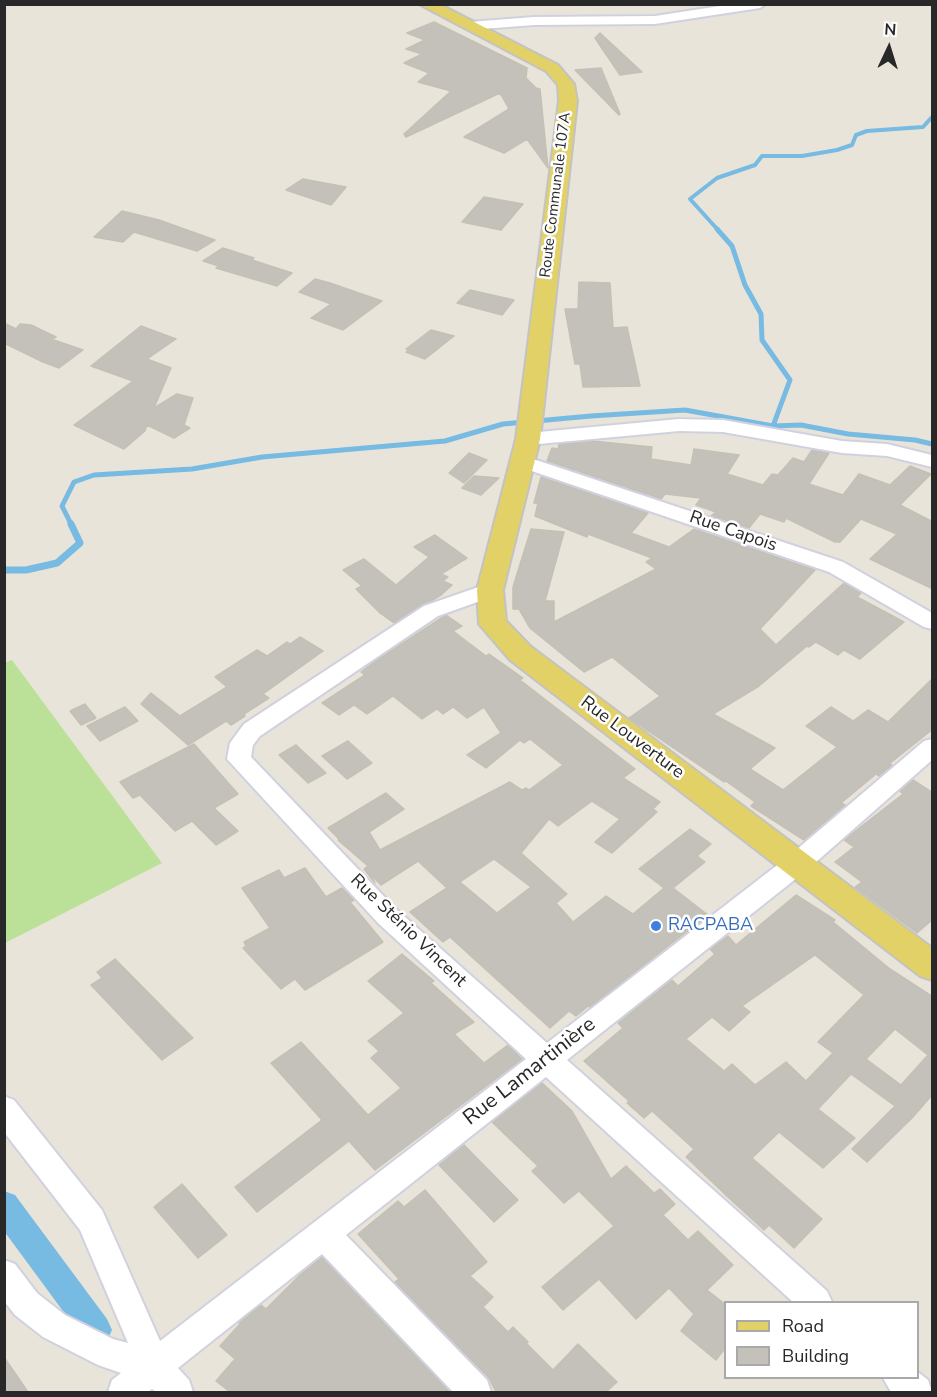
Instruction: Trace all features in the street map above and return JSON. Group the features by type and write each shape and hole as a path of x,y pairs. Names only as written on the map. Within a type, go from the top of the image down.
{"main road":[{"name":"Route Communale 107A","path":"426,4 552,68 566,84 568,101 565,132 528,436"},
{"name":"Rue Louverture","path":"528,436 490,590 493,624 520,653 933,966"}],"street":[{"path":"469,26 534,21 655,20 760,4"},
{"path":"528,436 680,425 723,426 842,447 887,450 933,461"},
{"name":"Rue Capois","path":"528,436 836,567 933,622"},
{"name":"Rue Sténio Vincent","path":"490,590 431,611 252,730 242,743 239,759 387,916 815,1301"},
{"name":"Rue Lamartinière","path":"124,1392 154,1366 798,863 933,747"},
{"path":"4,1109 91,1220 154,1366 177,1392"},
{"path":"324,1234 475,1392"},
{"path":"4,1275 26,1304 54,1326 109,1354 154,1366"},
{"path":"901,1379 916,1392"}],"green space":[{"path":"12,660 162,863 5,943 4,663"}],"building":[{"path":"434,22 527,68 526,78 540,89 548,168 527,139 504,153 464,137 509,109 500,93 406,137 404,134 451,91 418,82 429,73 404,63 422,54 406,49 425,40 407,33"},
{"path":"600,33 642,72 620,75 595,38"},
{"path":"601,68 620,114 619,115 575,70"},
{"path":"303,179 346,187 331,205 286,190"},
{"path":"484,197 523,204 501,230 462,222"},
{"path":"122,211 159,220 215,240 197,251 134,232 123,242 94,237"},
{"path":"223,248 292,273 277,286 216,268 219,266 203,261"},
{"path":"315,279 382,301 343,330 311,318 331,304 299,292"},
{"path":"579,282 610,283 613,328 627,327 640,386 583,387 580,364 575,364 565,309 578,309"},
{"path":"470,290 514,300 502,315 457,303"},
{"path":"4,323 16,329 20,324 31,325 56,337 51,339 83,350 59,368 4,343"},
{"path":"141,326 176,339 147,359 171,368 154,408 177,394 193,398 184,425 190,428 174,438 147,425 145,431 124,449 74,425 133,381 91,366"},
{"path":"431,330 454,336 425,359 406,352 409,350 406,349"},
{"path":"592,441 652,447 651,459 691,465 694,449 739,455 727,474 763,485 772,474 778,475 793,458 804,462 812,450 829,453 809,484 843,495 859,474 890,485 910,466 931,474 900,505 933,522 933,589 870,559 897,534 861,519 840,542 835,542 786,518 784,522 760,514 749,528 711,516 716,512 696,505 701,498 665,494 661,499 547,461 552,448 558,449 559,444"},
{"path":"469,453 487,460 464,483 449,473"},
{"path":"474,476 499,478 481,495 462,488"},
{"path":"541,477 648,513 631,533 669,547 694,529 815,570 760,629 776,645 844,583 861,593 857,597 904,622 860,659 844,650 838,655 816,642 807,646 759,686 713,714 775,748 750,769 783,790 837,747 806,726 831,707 853,721 868,710 888,722 933,678 933,729 889,764 892,765 879,776 876,774 841,803 845,805 804,840 751,806 755,802 629,718 660,696 612,657 584,672 530,628 519,609 513,609 513,587 531,529 564,532 545,601 554,601 554,622 656,569 646,562 652,558 588,534 587,537 535,516 538,503 534,503"},
{"path":"435,535 467,558 441,574 448,577 443,581 452,585 441,595 394,623 380,613 356,589 362,586 343,570 364,559 396,585 429,557 414,547"},
{"path":"446,615 462,626 453,631 486,656 489,654 523,678 520,680 635,769 623,778 660,802 653,809 657,812 612,853 595,842 620,819 592,801 558,826 549,819 521,853 567,894 556,903 573,922 606,896 633,914 664,888 639,869 690,829 711,844 697,856 705,862 673,888 708,915 590,1007 588,1006 576,1016 569,1011 550,1028 450,937 443,942 410,912 447,888 418,861 381,885 370,874 375,883 364,869 368,866 338,840 328,828 386,793 404,809 369,832 380,850 510,782 522,790 526,788 529,790 563,765 530,739 524,743 520,740 486,768 467,755 501,733 484,707 467,718 453,707 443,714 437,709 422,719 393,696 367,714 354,705 339,715 322,703 365,675 361,672","holes":["494,859 531,887 497,913 460,882"]},
{"path":"300,637 323,651 263,694 269,698 244,714 245,716 231,725 226,721 188,745 141,704 151,693 180,716 227,687 215,677 257,650 267,656 287,642 290,644"},
{"path":"85,704 96,718 81,725 70,711"},
{"path":"125,707 138,721 100,741 87,726"},
{"path":"348,741 372,763 347,779 322,756"},
{"path":"194,744 238,794 214,808 238,831 216,845 192,821 175,831 140,795 133,798 120,782"},
{"path":"296,745 326,773 308,783 279,755"},
{"path":"913,780 933,793 933,919 917,933 855,887 862,882 835,862 854,847 844,840 903,794 900,791"},
{"path":"305,868 326,897 342,888 354,900 350,902 383,942 305,990 295,979 281,989 243,948 246,946 244,942 270,928 242,888 279,870 284,878"},
{"path":"796,895 835,920 833,922 890,969 933,997 933,1094 867,1162 852,1149 895,1106 851,1074 818,1109 855,1138 823,1168 779,1132 752,1158 822,1219 794,1248 769,1225 764,1230 686,1157 694,1149 652,1111 644,1118 627,1103 629,1101 584,1061 623,1028 618,1023 672,980 678,986 715,954 710,949 728,936 736,945","holes":["815,955 864,995 818,1042 833,1053 806,1081 786,1062 755,1085 732,1064 724,1071 686,1039 712,1017 729,1031 750,1012 742,1006","895,1029 928,1055 901,1085 866,1059"]},
{"path":"402,954 434,981 431,983 474,1022 454,1034 484,1063 508,1045 522,1059 375,1170 349,1141 257,1212 235,1187 322,1120 271,1063 301,1042 368,1115 401,1088 371,1058 379,1051 368,1041 404,1013 368,981"},
{"path":"115,959 193,1038 162,1060 91,985 102,978 97,972"},
{"path":"542,1083 572,1111 611,1179 626,1166 654,1193 660,1189 675,1204 663,1215 688,1240 698,1231 733,1265 707,1290 724,1303 724,1350 716,1360 681,1331 694,1314 669,1288 636,1319 599,1279 563,1310 542,1287 614,1226 579,1191 564,1203 532,1171 538,1166 492,1122"},
{"path":"464,1145 518,1200 494,1222 439,1165"},
{"path":"182,1184 227,1235 198,1258 154,1207"},
{"path":"425,1190 487,1262 470,1276 493,1297 483,1307 508,1332 513,1327 553,1370 578,1344 617,1382 606,1392 496,1392 489,1378 395,1282 399,1279 358,1234 398,1201 404,1207"},
{"path":"322,1257 450,1392 230,1392 216,1381 235,1359 220,1346 239,1323 261,1305 266,1309"},
{"path":"4,1357 28,1392 4,1392"}],"waterway":[{"path":"718,230 690,199 717,178 755,165 762,156 802,156 837,150 852,145 856,135 867,131 923,127 932,117"},
{"path":"717,229 732,246 745,285 761,314 762,340 790,380 773,426"},
{"path":"71,524 62,506 74,482 94,475 192,469 262,457 445,441 503,424 591,416 685,410 773,426"},
{"path":"773,426 801,425 848,434 915,440 932,444"},
{"path":"4,570 26,570 57,563 80,543 71,524"},
{"path":"4,1205 96,1330"}],"place":[{"name":"RACPABA","path":"656,926"}]}
